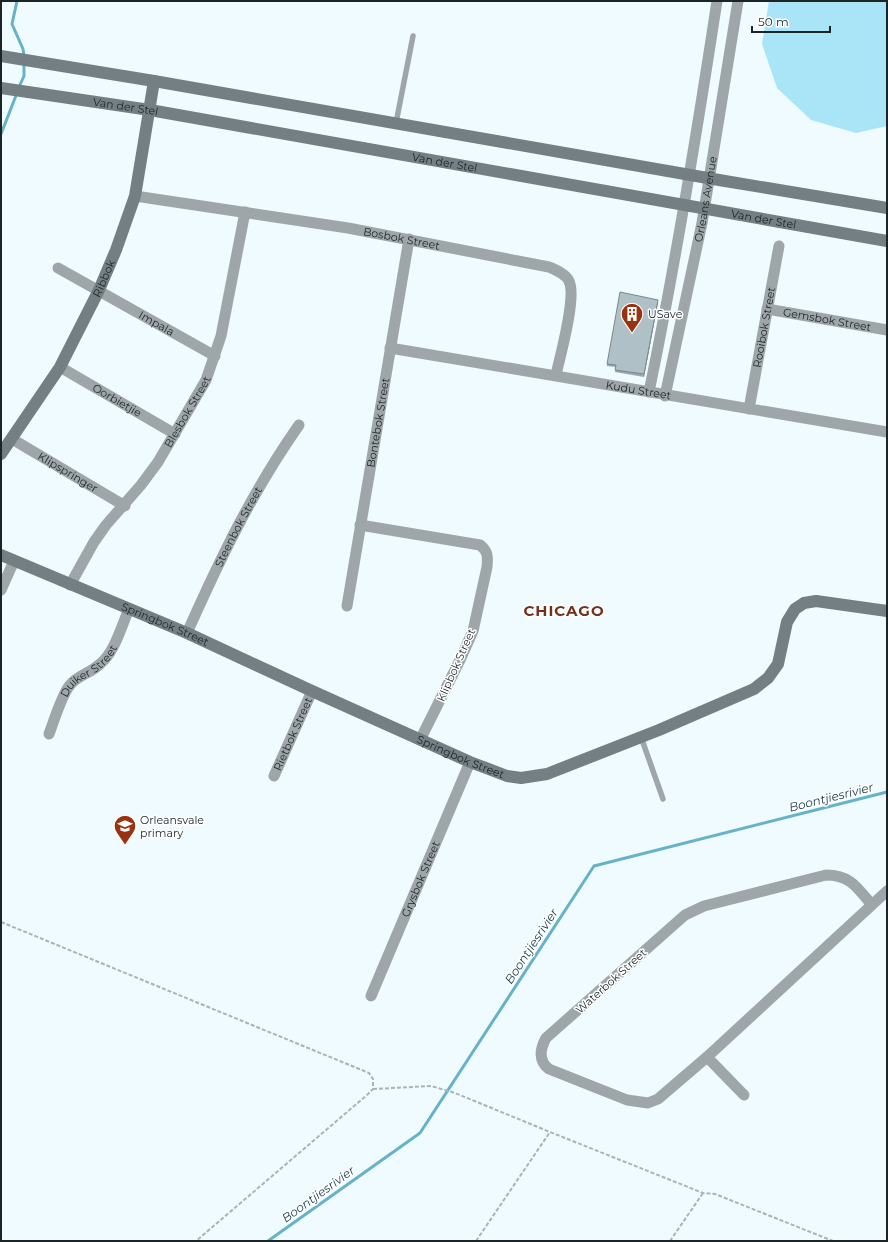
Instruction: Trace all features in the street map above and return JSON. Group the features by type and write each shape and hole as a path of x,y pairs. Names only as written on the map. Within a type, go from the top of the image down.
{"main road":[{"path":"1,56 154,81 887,208"},
{"name":"Ribbok","path":"1,454 60,367 99,290 116,250 135,196 154,81"},
{"name":"Van der Stel","path":"1,88 150,110 887,241"},
{"name":"Springbok Street","path":"1,555 186,633 470,762 507,776 521,778 547,774 641,737 754,689 768,678 778,664 787,622 795,609 804,603 816,601 887,612"}],"street":[{"name":"Orleans Avenue","path":"649,392 672,280 717,1"},
{"name":"Orleans Avenue","path":"665,396 704,209 738,1"},
{"name":"Bosbok Street","path":"135,196 245,212 409,239 549,268 561,273 569,281 571,295 556,376"},
{"name":"Blesbok Street","path":"70,585 94,542 106,525 125,506 158,462 206,380 215,356 245,212"},
{"name":"Bontebok Street","path":"347,606 409,239"},
{"name":"Rooibok Street","path":"749,409 779,246"},
{"name":"Impala","path":"58,268 215,356"},
{"name":"Gemsbok Street","path":"767,309 887,330"},
{"name":"Kudu Street","path":"390,348 665,396 887,432"},
{"name":"Oorbietjie","path":"60,367 174,434"},
{"name":"Steenbok Street","path":"186,633 235,529 271,464 299,425"},
{"name":"Klipspringer","path":"12,439 125,506"},
{"name":"Klipbok Street","path":"360,525 480,545 486,549 488,556 473,631 420,740"},
{"path":"1,590 14,561"},
{"name":"Duiker Street","path":"49,734 69,686 79,676 91,671 102,663 110,652 129,610"},
{"name":"Rietbok Street","path":"274,776 312,691"},
{"name":"Grysbok Street","path":"371,996 470,762"},
{"name":"Waterbok Street","path":"871,904 847,878 837,875 826,875 704,906 685,915 546,1038 541,1053 544,1066 627,1100 648,1103 658,1099 707,1057 871,904 887,891"},
{"path":"707,1057 744,1095"}],"lane":[{"path":"396,124 413,36"},
{"path":"641,737 663,799"}],"path":[{"path":"1,922 369,1073 373,1079 373,1089"},
{"path":"196,1241 373,1089 431,1086 455,1093 703,1192 715,1194 833,1241"},
{"path":"476,1241 550,1132"},
{"path":"670,1241 703,1192"}],"shaded area":[{"path":"769,1 887,1 887,126 856,133 811,120 777,88 762,44"}],"building":[{"name":"USave","path":"620,292 658,300 644,374 615,370 616,365 607,364"}],"waterway":[{"path":"17,1 12,24 23,49 24,56"},
{"path":"19,87 24,76 24,62"},
{"path":"1,134 17,93"},
{"name":"Boontjiesrivier","path":"268,1241 420,1133 594,866 887,792"}],"place":[{"name":"USave","path":"632,334"},
{"name":"Orleansvale primary","path":"125,846"}],"district":[{"name":"CHICAGO","path":"564,610"}]}
